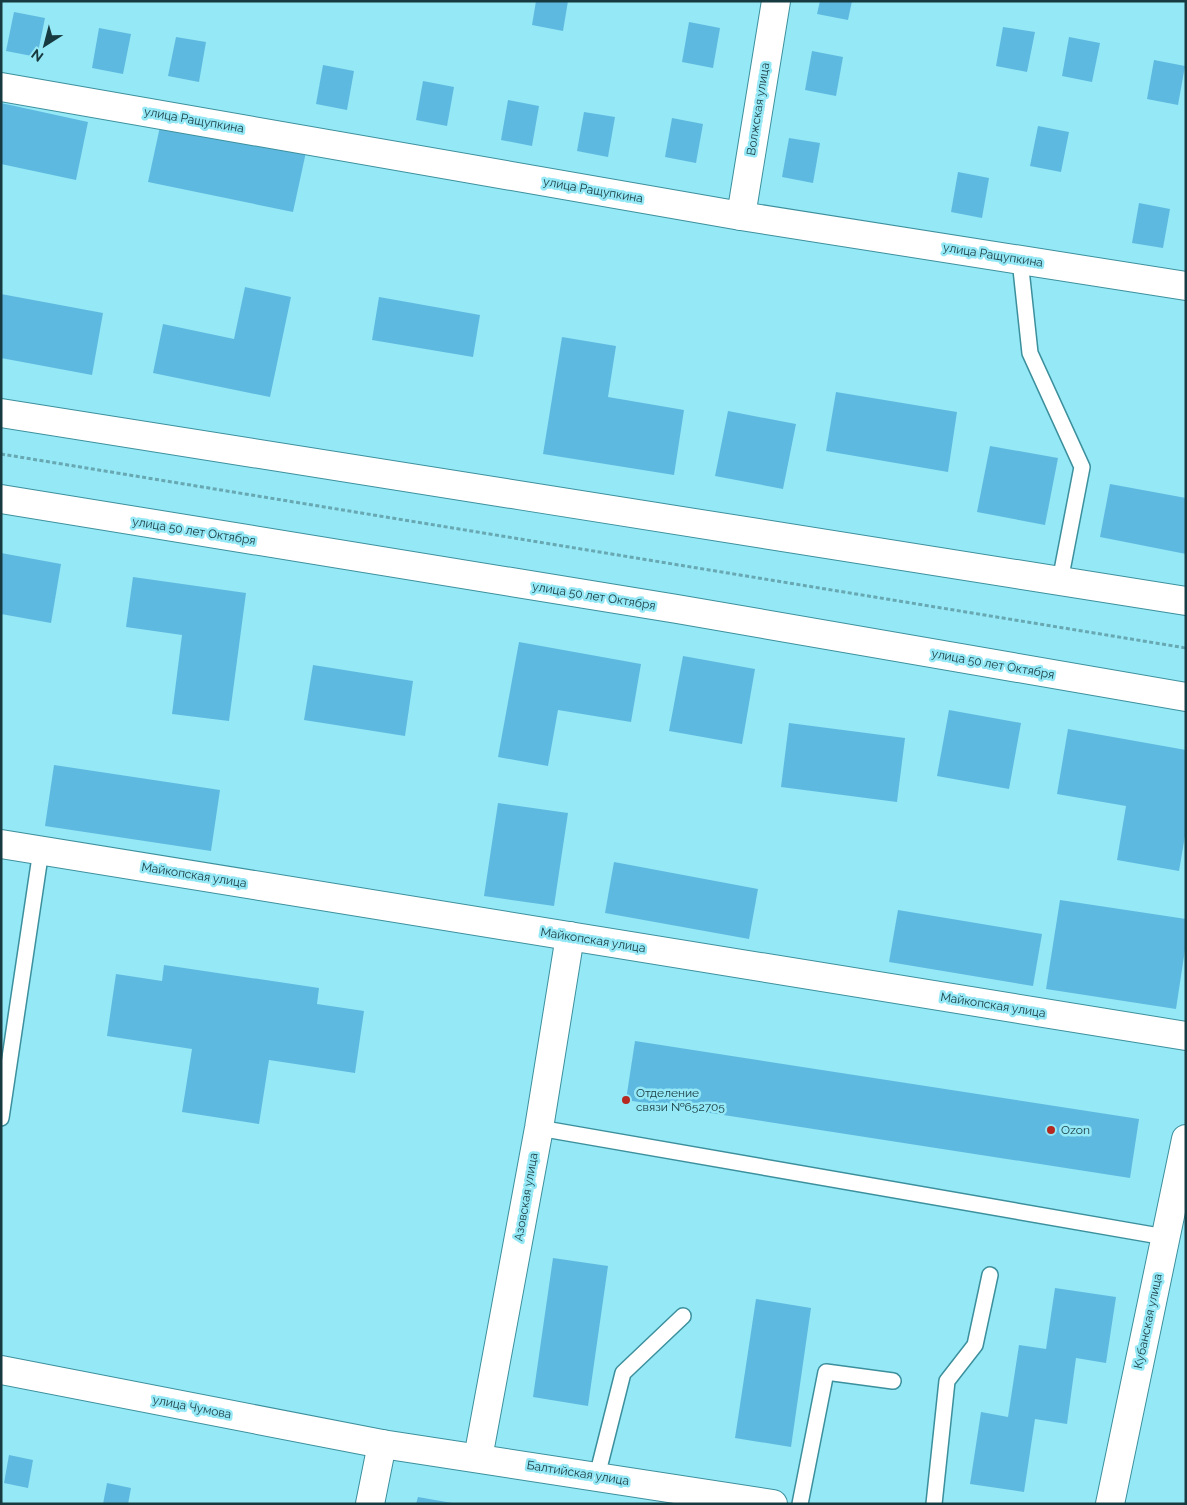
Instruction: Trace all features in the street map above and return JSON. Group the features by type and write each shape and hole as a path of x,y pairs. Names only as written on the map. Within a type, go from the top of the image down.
{"street":[{"name":"Волжская улица","path":"741,216 776,1"},
{"name":"улица Ращупкина","path":"1,86 741,216 1186,286"},
{"path":"1,413 1186,601"},
{"name":"улица 50 лет Октября","path":"1,499 677,609 1186,697"},
{"name":"Майкопская улица","path":"1,844 1186,1036"},
{"name":"Азовская улица","path":"478,1458 539,1128 570,936"},
{"name":"Кубанская улица","path":"1110,1504 1186,1139"},
{"name":"улица Чумова","path":"1,1370 382,1444"},
{"path":"370,1504 382,1444"},
{"name":"Балтийская улица","path":"382,1444 773,1504"}],"lane":[{"path":"1020,260 1030,353 1082,467 1060,582"},
{"path":"1,1118 41,850"},
{"path":"539,1128 1165,1237"},
{"path":"934,1504 947,1381 975,1345 990,1275"},
{"path":"597,1476 623,1373 683,1316"},
{"path":"800,1504 826,1372 893,1381"}],"path":[{"path":"1,454 1186,648"}],"building":[{"path":"536,1 568,1 563,31 532,25"},
{"path":"820,1 852,1 848,20 817,14"},
{"path":"14,12 45,18 37,57 6,51"},
{"path":"689,22 720,28 713,68 682,62"},
{"path":"1003,27 1035,32 1027,72 996,66"},
{"path":"99,28 131,34 123,74 92,68"},
{"path":"176,37 206,42 199,82 168,76"},
{"path":"1069,37 1100,43 1092,82 1062,76"},
{"path":"812,51 843,57 836,96 805,90"},
{"path":"1154,60 1185,66 1178,105 1147,99"},
{"path":"323,65 354,71 347,110 316,104"},
{"path":"423,81 454,87 447,126 416,120"},
{"path":"508,100 539,106 532,146 501,140"},
{"path":"1,103 88,122 76,180 1,164"},
{"path":"584,112 615,117 608,157 577,151"},
{"path":"672,118 703,124 696,163 665,157"},
{"path":"161,122 306,152 293,212 148,182"},
{"path":"1038,126 1069,132 1061,172 1030,166"},
{"path":"789,138 820,143 813,183 782,177"},
{"path":"958,172 989,178 982,218 951,212"},
{"path":"1139,203 1170,209 1163,248 1132,243"},
{"path":"245,287 291,297 270,397 153,373 163,324 234,339"},
{"path":"1,294 103,313 92,375 1,358"},
{"path":"379,297 480,315 473,357 372,340"},
{"path":"562,337 616,346 608,397 684,410 674,475 543,454"},
{"path":"836,392 957,412 948,472 826,451"},
{"path":"728,411 796,424 783,489 715,476"},
{"path":"990,446 1058,458 1045,525 977,512"},
{"path":"1110,484 1186,498 1186,554 1100,537"},
{"path":"1,553 61,564 51,623 1,614"},
{"path":"133,577 246,593 229,721 172,714 182,635 126,627"},
{"path":"519,642 641,664 631,722 558,710 548,766 498,757"},
{"path":"683,656 755,669 742,744 669,731"},
{"path":"313,665 413,681 405,736 304,720"},
{"path":"949,710 1021,723 1009,789 937,776"},
{"path":"789,723 905,738 897,802 781,787"},
{"path":"1068,729 1186,750 1186,830 1179,871 1117,860 1126,806 1057,794"},
{"path":"54,765 220,790 211,851 45,826"},
{"path":"498,803 568,813 554,906 484,896"},
{"path":"614,862 758,889 749,939 605,913"},
{"path":"1060,900 1186,919 1186,943 1176,1009 1046,989"},
{"path":"898,910 1042,934 1033,986 889,962"},
{"path":"164,965 319,988 317,1004 364,1011 355,1073 269,1060 259,1124 182,1112 192,1049 107,1036 116,974 162,981"},
{"path":"635,1041 1139,1119 1130,1178 626,1100"},
{"path":"553,1258 608,1266 588,1406 533,1397"},
{"path":"1055,1288 1116,1297 1106,1363 1076,1358 1067,1424 1035,1419 1024,1492 970,1484 981,1412 1008,1417 1019,1345 1046,1349"},
{"path":"756,1299 811,1308 791,1447 735,1438"},
{"path":"9,1455 33,1460 28,1488 4,1483"},
{"path":"107,1483 131,1488 128,1504 103,1504"},
{"path":"418,1497 452,1503 452,1504 416,1504"}],"place":[{"name":"Отделение связи №652705","path":"626,1100"},
{"name":"Ozon","path":"1051,1130"}]}
